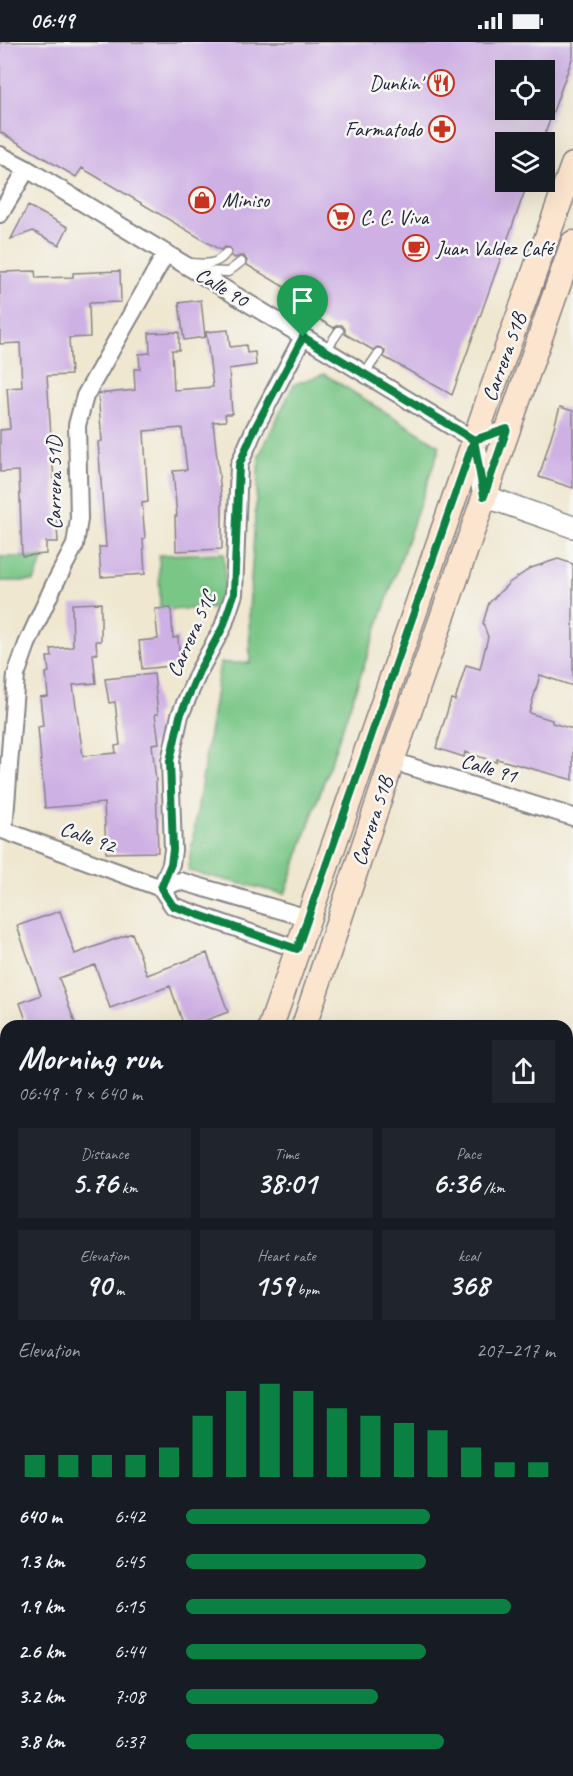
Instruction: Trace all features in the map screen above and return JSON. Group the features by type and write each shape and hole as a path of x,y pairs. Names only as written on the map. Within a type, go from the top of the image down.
{"main road":[{"name":"Carrera 51B","path":"273,1020 474,440 573,165"},
{"name":"Carrera 51B","path":"306,1020 392,761 573,243"}],"street":[{"name":"Calle 90","path":"0,155 27,169 474,440"},
{"path":"0,214 27,169"},
{"name":"Carrera 51D","path":"2,830 16,675 45,604 75,545 80,519 77,425 85,396 166,253"},
{"name":"Carrera 51C","path":"161,888 172,857 170,761 180,716 199,671 223,627 234,594 239,465 254,430 303,337"},
{"path":"507,429 474,440 484,496 573,527"},
{"name":"Calle 91","path":"392,761 573,817"},
{"name":"Calle 92","path":"2,830 161,888 173,906 297,949"},
{"path":"161,888 180,880 308,918"}],"lane":[{"path":"188,266 213,264 222,259 226,253"},
{"path":"188,266 228,272 241,262"},
{"path":"326,350 339,331"},
{"path":"365,373 379,353"}],"green space":[{"path":"324,374 440,446 285,894 188,871 220,663 250,663 249,611 259,456 294,384"},
{"path":"224,553 226,608 160,610 159,555"},
{"path":"0,557 44,557 34,581 0,581"}],"building":[{"name":"C. C. Viva","path":"0,42 573,42 573,56 555,106 555,60 495,60 495,120 550,120 546,132 495,132 495,192 524,192 452,395 384,357 385,351 382,348 377,347 373,350 345,334 342,325 334,328 305,311 310,302 247,265 244,256 235,258 231,256 230,248 225,247 220,250 82,168 76,177 0,132"},
{"path":"28,206 68,227 59,245 33,231 11,239"},
{"path":"35,271 36,278 73,277 73,273 120,271 121,302 89,303 90,337 69,338 71,375 47,376 58,542 46,542 46,554 22,556 19,471 0,472 0,430 10,429 7,388 22,387 20,343 0,344 0,272"},
{"path":"201,300 205,337 184,340 179,303"},
{"path":"228,330 230,347 246,345 247,353 255,352 256,365 229,369 232,414 225,414 226,421 213,422 222,502 222,549 176,551 175,516 177,516 173,471 187,470 182,428 144,431 148,502 142,503 145,574 101,577 99,547 106,547 98,442 102,441 98,394 135,390 134,369 140,369 139,354 150,353 149,333 179,332 179,350 172,350 174,390 213,387 206,332"},
{"path":"560,407 573,411 573,488 539,477"},
{"path":"558,559 573,564 573,686 540,675 529,713 573,729 573,780 497,759 496,762 465,752 464,757 436,748 451,699 455,700 466,665 480,669 488,637 483,623 489,603 509,583 531,568"},
{"path":"101,603 101,641 96,641 97,654 93,654 96,683 73,685 83,756 116,753 115,746 120,745 115,702 109,703 105,679 154,674 158,714 155,714 159,743 152,744 156,782 158,852 106,853 104,803 45,808 38,727 43,726 40,697 48,696 47,657 52,657 51,649 73,647 72,604"},
{"path":"171,608 173,638 178,637 180,665 142,669 139,641 158,639 155,609"},
{"path":"60,911 75,954 132,933 147,975 207,953 228,1012 207,1020 182,1020 170,986 110,1008 95,965 59,978 74,1020 26,1020 20,1003 41,995 17,926"}],"place":[{"name":"Dunkin'","path":"441,83"},
{"name":"Farmatodo","path":"442,129"},
{"name":"Miniso","path":"202,200"},
{"name":"C. C. Viva","path":"341,217"},
{"name":"Juan Valdez Café","path":"416,248"}],"route":[{"path":"303,337 254,430 239,465 234,594 223,627 199,671 180,716 170,761 173,850 171,864 161,888 173,906 297,949 474,440 484,496 507,429 474,440 303,337"}]}
